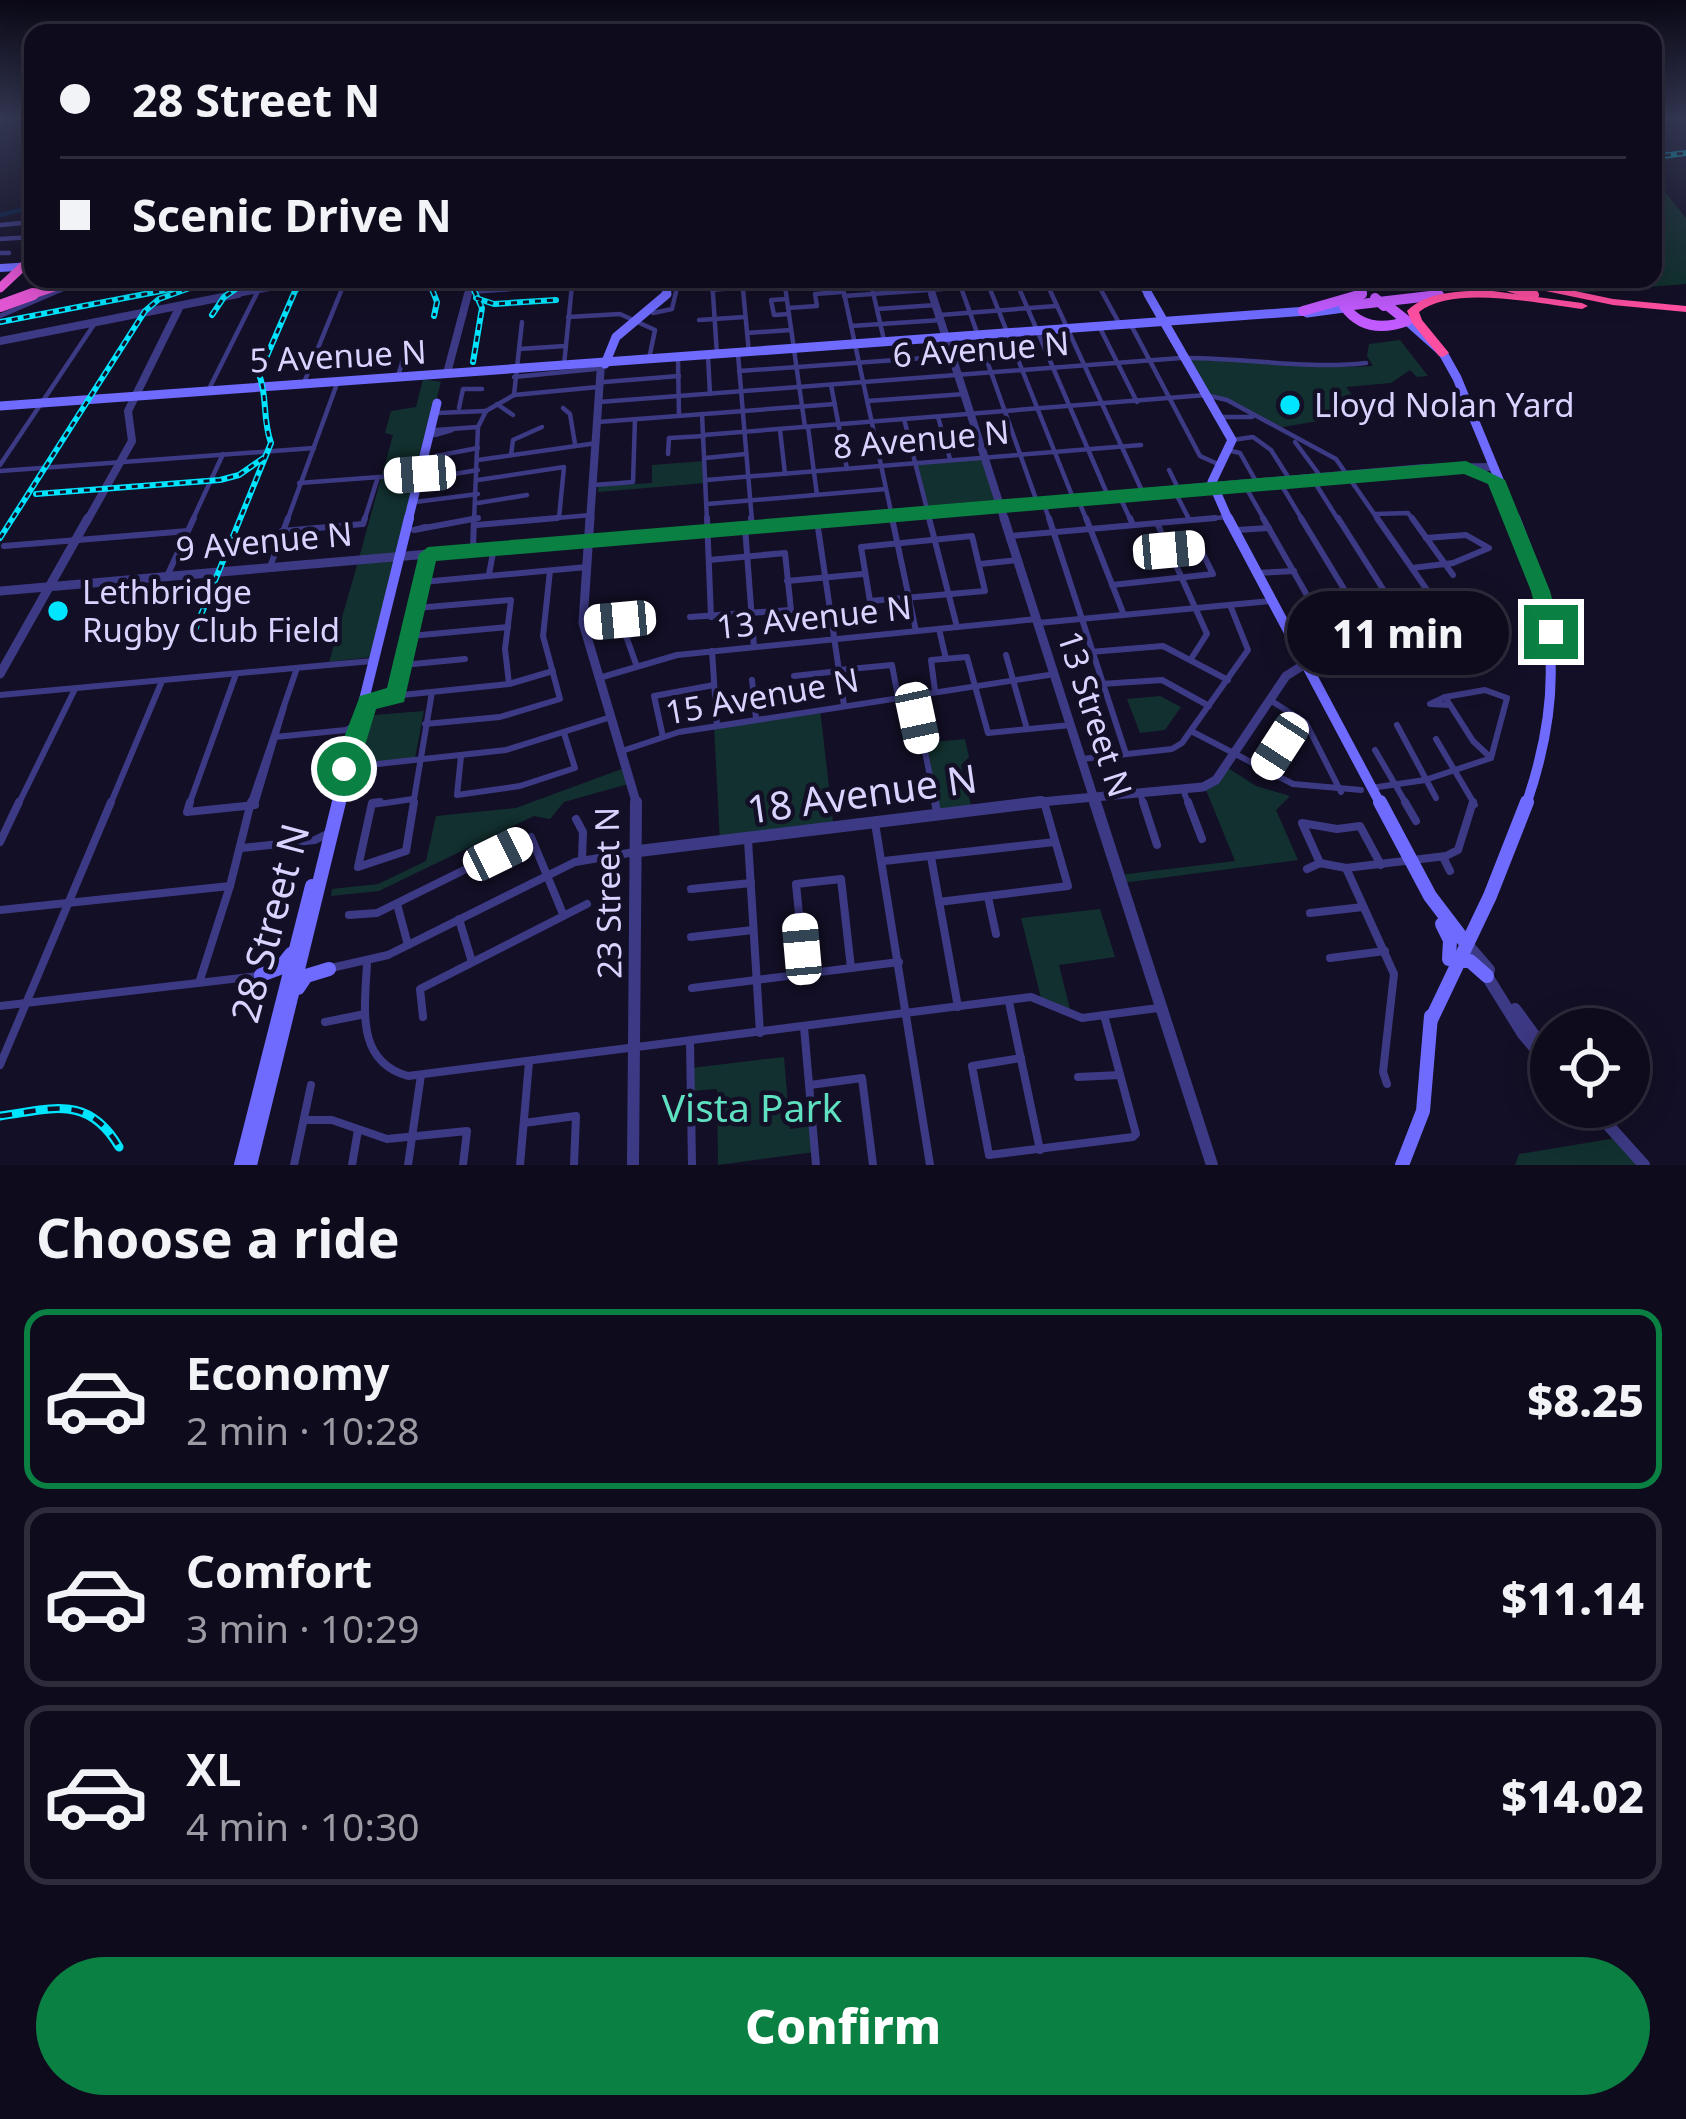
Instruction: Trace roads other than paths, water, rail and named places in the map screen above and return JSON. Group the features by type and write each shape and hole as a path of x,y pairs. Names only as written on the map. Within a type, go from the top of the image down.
{"highway":[{"path":"0,308 50,288"},
{"path":"1440,296 1482,288"},
{"path":"1443,353 1414,319 1416,306 1487,288"},
{"path":"1514,288 1534,295 1684,310"},
{"path":"1524,288 1614,305"},
{"path":"1524,288 1614,305"},
{"path":"1440,296 1514,290 1632,308 1684,310"}],"main road":[{"path":"600,362 607,339 668,288"},
{"path":"1299,313 1360,298 1362,288"},
{"path":"1346,307 1365,322 1391,324 1395,317 1368,288"},
{"path":"1145,289 1230,447 1209,487 1301,670 1440,916 1450,938 1451,961"},
{"name":"5 Avenue N","path":"0,405 1299,313 1440,296"},
{"path":"1381,302 1443,353 1456,375 1483,468 1518,533 1549,619 1553,673 1532,782 1498,873 1451,961 1431,1021 1423,1111 1402,1160"},
{"path":"1346,307 1360,322"},
{"path":"1299,313 1332,314 1393,327 1408,324"},
{"path":"600,362 614,335 637,315"},
{"path":"1408,324 1456,375"},
{"name":"5 Avenue N","path":"515,372 649,359"},
{"name":"28 Street N","path":"241,1165 346,768 351,730 425,476 431,428 450,375"},
{"path":"1518,533 1538,549"},
{"path":"405,541 424,554"},
{"name":"28 Street N","path":"302,940 322,839 370,694 373,661"},
{"path":"1462,941 1498,873"},
{"path":"283,1038 307,906"},
{"path":"1440,916 1458,925 1470,921"},
{"path":"1440,916 1462,941"},
{"path":"302,940 307,963 329,969"},
{"path":"261,975 284,964 302,940"},
{"path":"1451,961 1468,960 1487,976"},
{"path":"261,975 278,980 287,998 303,979 329,969"},
{"name":"28 Street N","path":"250,1165 283,1038 287,998"}],"street":[{"path":"0,225 24,220"},
{"path":"0,254 9,253"},
{"path":"0,308 54,288"},
{"path":"0,341 281,288"},
{"path":"304,383 345,288"},
{"name":"28 Street N","path":"450,375 470,288"},
{"path":"469,292 528,288"},
{"path":"563,365 572,288"},
{"path":"568,317 672,309 673,288"},
{"path":"710,394 712,290 721,288"},
{"path":"742,288 746,333 739,371 754,647"},
{"path":"785,288 817,495"},
{"path":"843,288 916,631"},
{"path":"872,288 885,343"},
{"path":"787,299 771,300 774,315 817,306 815,294 873,294 900,288"},
{"name":"13 Street N","path":"930,288 1212,1165"},
{"path":"961,288 1085,619 1090,652 1126,754"},
{"path":"989,288 1124,615"},
{"path":"1019,288 1088,449 1133,526"},
{"path":"1048,288 1143,493"},
{"path":"1101,288 1149,361 1200,456 1219,464"},
{"path":"1145,289 1153,288"},
{"path":"208,390 258,291"},
{"path":"0,674 132,441 126,418 143,373 180,306"},
{"path":"877,309 970,313 1057,306"},
{"path":"851,326 939,313"},
{"path":"637,315 657,332 649,359"},
{"path":"699,320 745,317"},
{"path":"518,395 515,372 522,322"},
{"path":"0,468 95,323"},
{"path":"1100,328 1136,402"},
{"path":"746,333 791,330"},
{"path":"519,349 566,346"},
{"path":"739,371 952,356"},
{"name":"6 Avenue N","path":"599,409 699,394 1149,361 1232,357 1323,368 1366,363"},
{"path":"678,358 679,416"},
{"path":"397,378 403,359"},
{"name":"23 Street N","path":"600,362 583,622 637,802 633,1165"},
{"path":"438,406 486,410 518,395 539,399 556,391 679,376"},
{"path":"910,379 924,417"},
{"path":"269,568 337,383"},
{"path":"832,385 847,469"},
{"path":"459,410 463,389 482,389"},
{"path":"699,394 711,617"},
{"path":"867,401 965,394"},
{"path":"668,454 668,438 1204,396 1227,400 1332,456 1434,600 1337,648 1301,670 1270,700 1216,780 1183,790 1202,839"},
{"path":"496,404 513,415"},
{"path":"599,409 635,419 835,404"},
{"path":"563,408 570,414 575,444"},
{"path":"473,550 478,425 486,410"},
{"path":"938,417 950,460"},
{"path":"1217,417 1253,417 1300,445 1402,619"},
{"path":"594,485 633,482 635,419"},
{"path":"904,419 957,627"},
{"path":"452,430 478,425"},
{"path":"511,455 513,440 542,427"},
{"path":"780,429 784,474"},
{"path":"1230,447 1253,437 1271,450 1370,632"},
{"path":"478,460 597,442"},
{"name":"8 Avenue N","path":"706,480 1141,445"},
{"path":"1230,447 1240,453 1257,483"},
{"path":"0,468 314,448"},
{"path":"436,455 478,448"},
{"path":"167,576 223,454"},
{"path":"705,458 746,454"},
{"path":"478,480 564,466 559,518"},
{"name":"9 Avenue N","path":"0,591 1348,474 1483,468"},
{"path":"299,483 478,470"},
{"path":"1169,470 1189,520"},
{"path":"282,531 363,524 378,477"},
{"path":"1244,484 1337,648"},
{"path":"707,504 886,489"},
{"path":"415,502 527,495"},
{"path":"1375,514 1407,512 1453,575"},
{"path":"426,527 591,515"},
{"path":"1010,536 1225,517"},
{"path":"818,521 844,705"},
{"path":"1157,524 1207,636 1191,659"},
{"path":"1232,531 1269,528"},
{"path":"1412,568 1444,565 1489,548 1478,537 1456,530 1426,538"},
{"path":"4,546 188,531"},
{"path":"972,536 986,590 869,601 861,547 937,539 972,536"},
{"path":"489,576 494,548"},
{"path":"1112,585 1213,575 1200,548 1169,550"},
{"path":"690,617 790,610 784,553 709,560"},
{"path":"396,695 424,554"},
{"path":"980,563 1018,560"},
{"path":"422,582 587,567"},
{"path":"425,724 500,717 560,699 543,636 550,571"},
{"path":"1255,573 1294,571"},
{"path":"788,581 863,574"},
{"path":"416,608 511,600 509,684"},
{"name":"13 Avenue N","path":"599,678 636,664 712,651 1269,601"},
{"path":"1082,759 1172,749 1192,731 1249,648 1230,605"},
{"path":"626,637 647,628 649,617"},
{"path":"1280,622 1320,618"},
{"path":"583,622 620,620 636,664"},
{"path":"410,636 508,627"},
{"path":"938,629 946,658"},
{"path":"1090,652 1163,646 1228,680"},
{"path":"712,651 717,726"},
{"path":"1006,655 1027,730"},
{"path":"935,691 931,661 967,657 988,733 1071,725"},
{"path":"403,665 465,659"},
{"path":"0,695 373,661"},
{"path":"794,676 892,665 898,697"},
{"path":"199,983 297,668"},
{"path":"370,694 509,684 553,671"},
{"path":"236,674 187,812 253,806"},
{"name":"15 Avenue N","path":"621,751 663,736 756,719 1054,674"},
{"path":"752,680 756,719"},
{"path":"1101,684 1162,680 1209,706"},
{"path":"0,1065 161,681"},
{"path":"663,736 654,696 713,685"},
{"path":"0,842 76,688"},
{"path":"1485,690 1507,698 1491,758 1473,741 1447,701 1485,690"},
{"path":"412,799 372,803 358,867 406,851 432,692"},
{"path":"913,694 937,812"},
{"path":"1270,700 1306,723 1341,792"},
{"path":"1262,774 1298,717"},
{"path":"346,768 517,748 610,718"},
{"path":"1396,725 1436,798"},
{"path":"274,737 351,730"},
{"path":"1192,731 1262,774 1324,793 1425,780 1491,758"},
{"path":"460,756 457,795 520,786 575,767 564,733"},
{"path":"1307,868 1320,863 1346,868 1443,857 1460,848 1475,811 1436,740"},
{"path":"1375,751 1416,821"},
{"name":"18 Avenue N","path":"639,851 937,812 1183,790"},
{"path":"1140,794 1157,845"},
{"path":"940,902 1067,886 1043,802"},
{"path":"577,819 583,836 582,859"},
{"path":"875,823 931,1165"},
{"path":"1320,863 1302,823 1337,829 1360,826 1381,865"},
{"path":"349,915 372,915 531,837 563,914"},
{"path":"242,848 322,839"},
{"path":"748,840 760,1033"},
{"path":"884,861 1055,842"},
{"path":"0,1006 367,963 582,859 639,851"},
{"path":"931,856 958,1006"},
{"path":"1443,857 1450,871"},
{"path":"1346,868 1394,974 1383,1072 1388,1084"},
{"path":"805,974 796,884 841,879 851,968"},
{"path":"691,889 751,883"},
{"path":"0,910 230,886"},
{"path":"988,896 996,934"},
{"path":"397,904 408,945"},
{"path":"423,1017 420,989 587,904"},
{"path":"1310,913 1363,907"},
{"path":"459,919 472,962"},
{"path":"691,937 754,929"},
{"path":"1462,941 1530,1042"},
{"path":"1462,941 1530,1030"},
{"path":"1330,958 1385,951"},
{"path":"692,988 899,962"},
{"path":"367,963 368,1044 376,1063 393,1074 422,1075 1031,997 1082,1018 1162,1007"},
{"path":"1009,1002 1040,1150"},
{"path":"1379,1004 1392,1010"},
{"path":"325,1022 365,1014"},
{"path":"1021,1058 972,1066 989,1155 1136,1135 1104,1015"},
{"path":"804,1028 816,1165"},
{"path":"690,1042 692,1165"},
{"path":"520,1165 529,1062"},
{"path":"408,1165 422,1075"},
{"path":"1078,1077 1120,1075"},
{"path":"810,1085 862,1078 873,1165"},
{"path":"294,1165 311,1085"},
{"path":"524,1123 576,1116 574,1165"},
{"path":"304,1120 332,1120 387,1139 466,1131 463,1165"},
{"path":"1611,1128 1644,1165"},
{"path":"352,1165 358,1130"}],"waterway":[{"path":"0,215 24,209"}],"railway":[{"path":"0,322 176,288"},
{"path":"0,538 145,311 159,299 190,288"},
{"path":"212,315 237,288"},
{"path":"192,637 271,443 259,374 298,288"},
{"path":"432,288 437,302 434,316"},
{"path":"473,288 478,299"},
{"path":"473,362 482,308 478,299"},
{"path":"478,299 494,304 556,300"},
{"path":"36,494 220,480 239,475 265,457"},
{"path":"0,1116 52,1109 81,1112 107,1130 119,1147"}],"place":[{"name":"Lloyd Nolan Yard","path":"1290,405"},
{"name":"Lethbridge Rugby Club Field","path":"58,611"}],"park label":[{"name":"Vista Park","path":"752,1108"}]}
